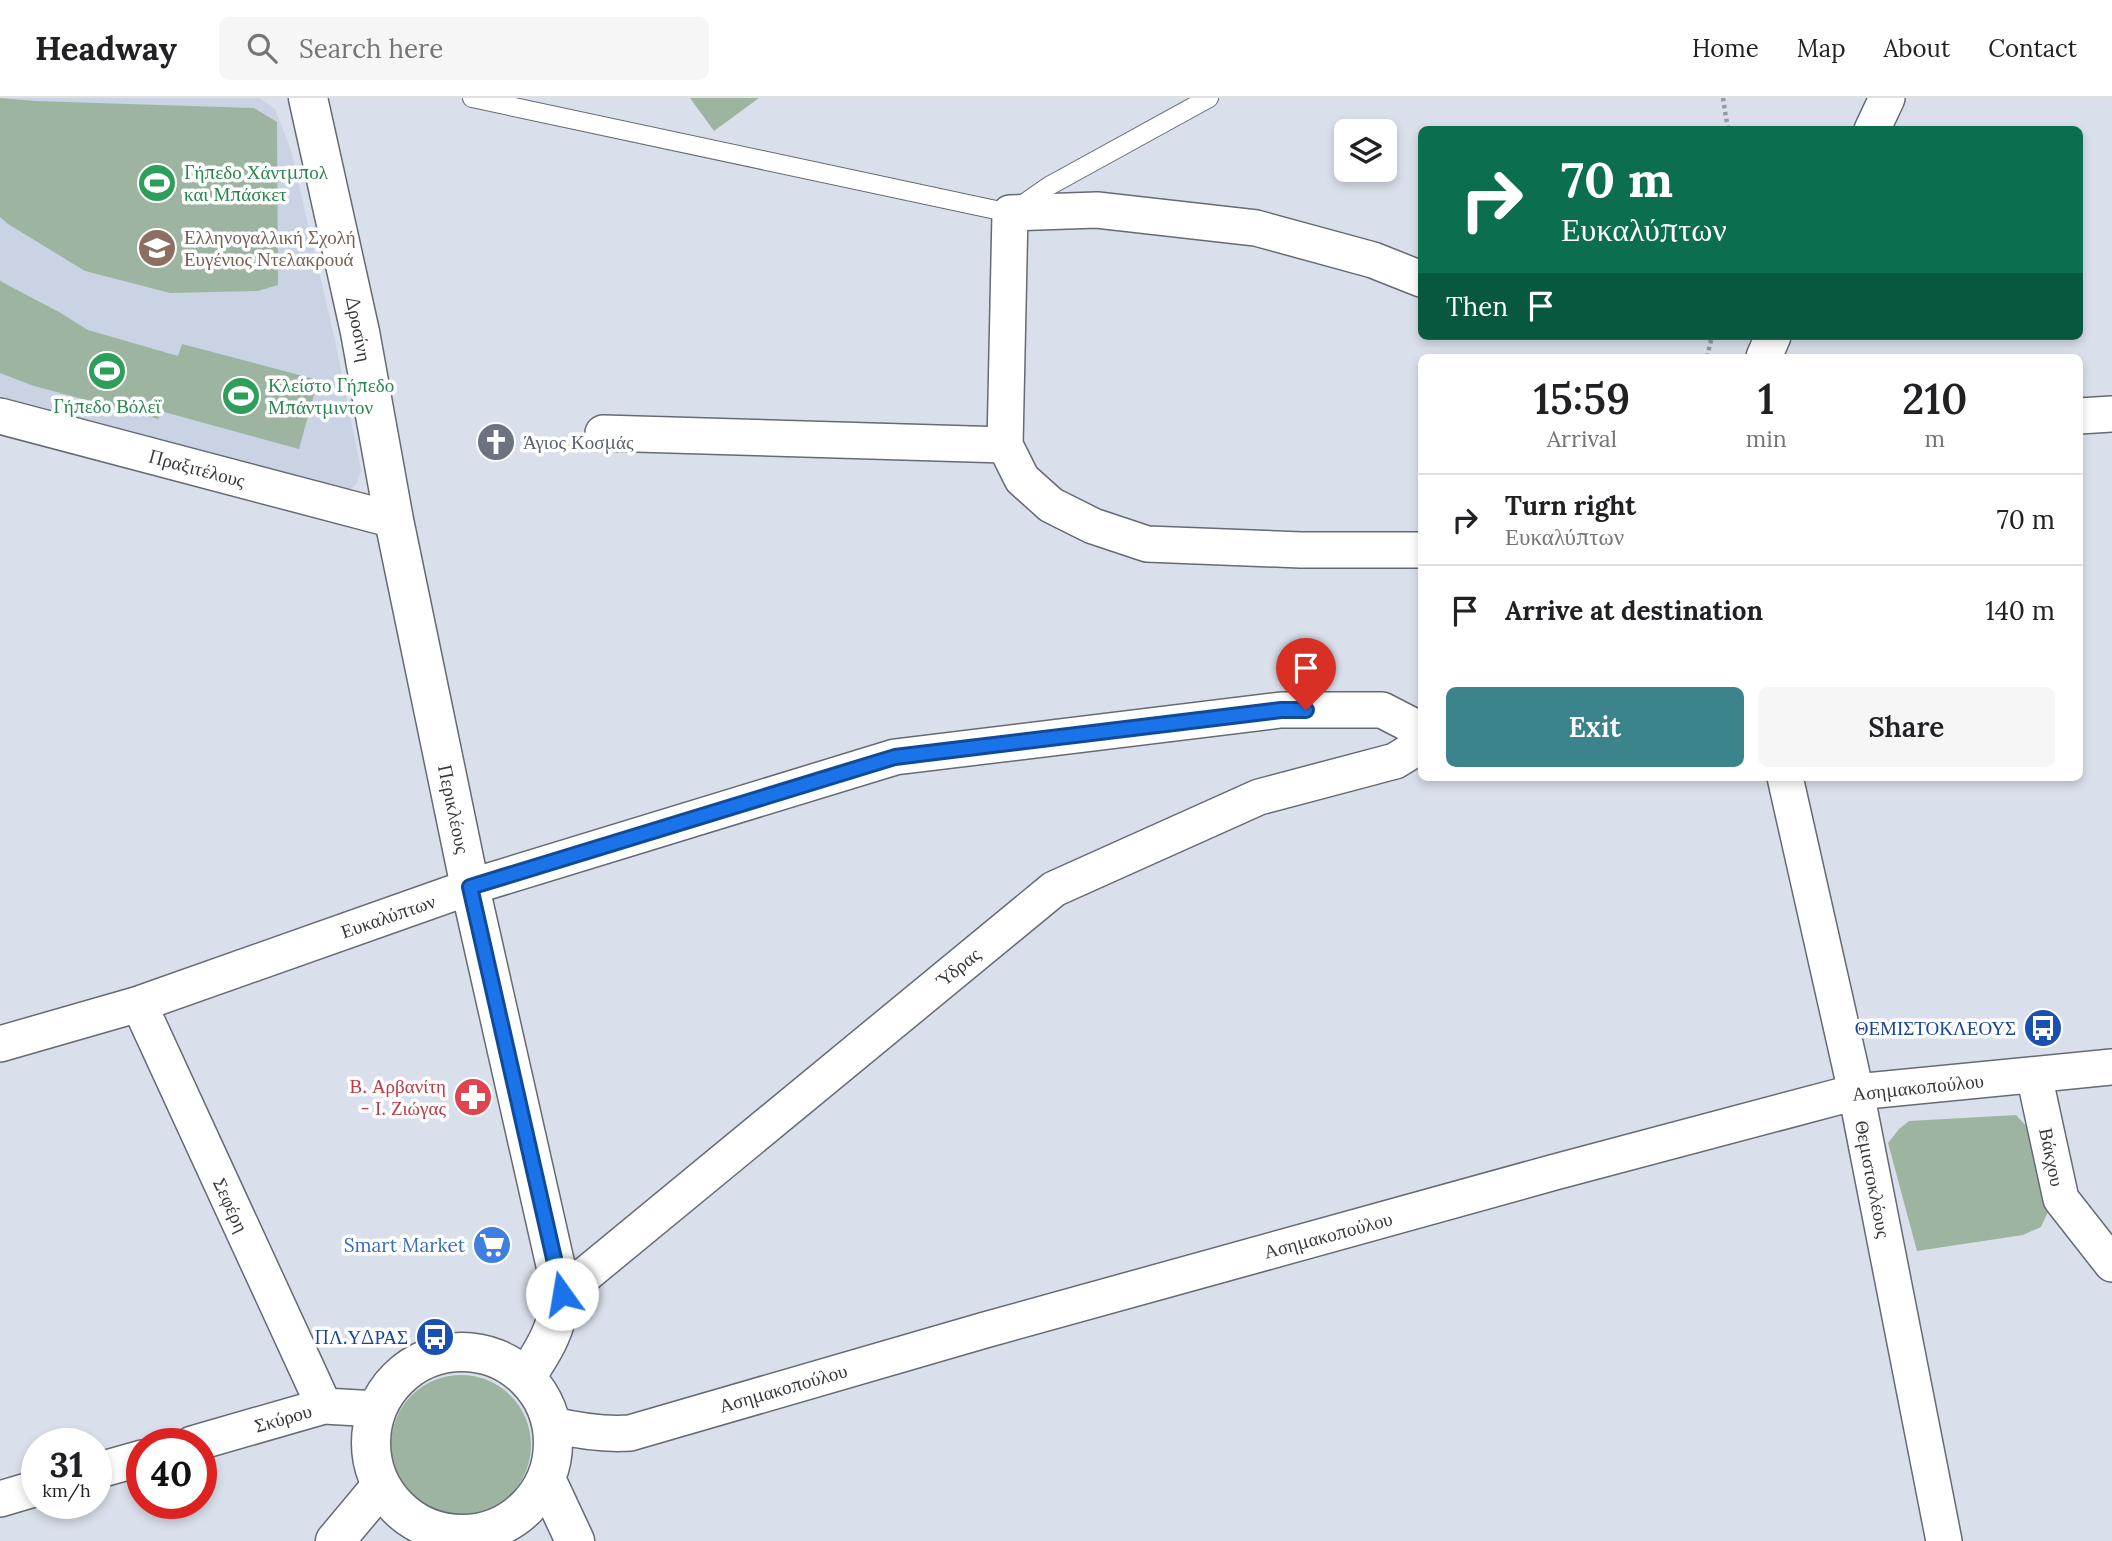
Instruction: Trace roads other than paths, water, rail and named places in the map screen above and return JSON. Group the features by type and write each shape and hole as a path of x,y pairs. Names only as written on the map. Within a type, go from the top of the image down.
{"street":[{"name":"Δροσίνη","path":"307,98 360,332 394,520"},
{"path":"1874,126 1887,98"},
{"path":"1418,278 1373,260 1256,228 1097,210 1010,213 1005,445 1022,479 1051,505 1093,526 1147,544 1301,550 1418,550"},
{"path":"2083,416 2112,414"},
{"name":"Πραξιτέλους","path":"0,416 394,520"},
{"path":"603,433 1005,445"},
{"name":"Περικλέους","path":"394,520 470,887 562,1294 558,1320 548,1344 526,1377"},
{"name":"Ευκαλύπτων","path":"0,1044 139,1004 470,887 895,757 1281,710 1382,710 1415,727 1416,748"},
{"name":"Ύδρας","path":"562,1294 1054,889 1259,797 1395,761 1416,748"},
{"name":"Θεμιστοκλέους","path":"1786,781 1856,1092 1944,1541"},
{"name":"Σεφέρη","path":"139,1004 324,1406"},
{"name":"Ασημακοπούλου","path":"553,1425 594,1433 630,1433 985,1330 1856,1092 2112,1068"},
{"name":"Βάκχου","path":"2034,1075 2061,1199 2112,1264"},
{"path":"456,1351 481,1353 505,1362 526,1377 543,1399 553,1425 554,1454 547,1481 527,1509 499,1528 466,1535 432,1529 402,1512 381,1486 372,1461 371,1434 377,1409 390,1387 408,1369 431,1357 456,1351"},
{"name":"Σκύρου","path":"217,1437 324,1406 377,1409"},
{"path":"547,1481 575,1541"},
{"path":"335,1541 381,1486"},
{"path":"0,1499 21,1493"}],"lane":[{"path":"472,98 1010,213 1049,186 1209,98"}],"place":[{"name":"Γήπεδο Χάντμπολ και Μπάσκετ","path":"157,183"},
{"name":"Ελληνογαλλική Σχολή Ευγένιος Ντελακρουά","path":"157,248"},
{"name":"Γήπεδο Βόλεϊ","path":"107,371"},
{"name":"Κλείστο Γήπεδο Μπάντμιντον","path":"241,396"},
{"name":"Άγιος Κοσμάς","path":"496,442"},
{"name":"ΘΕΜΙΣΤΟΚΛΕΟΥΣ","path":"2043,1028"},
{"name":"Β. Αρβανίτη - Ι. Ζιώγας","path":"473,1097"},
{"name":"Smart Market","path":"492,1245"},
{"name":"ΠΛ.ΥΔΡΑΣ","path":"435,1337"}]}
